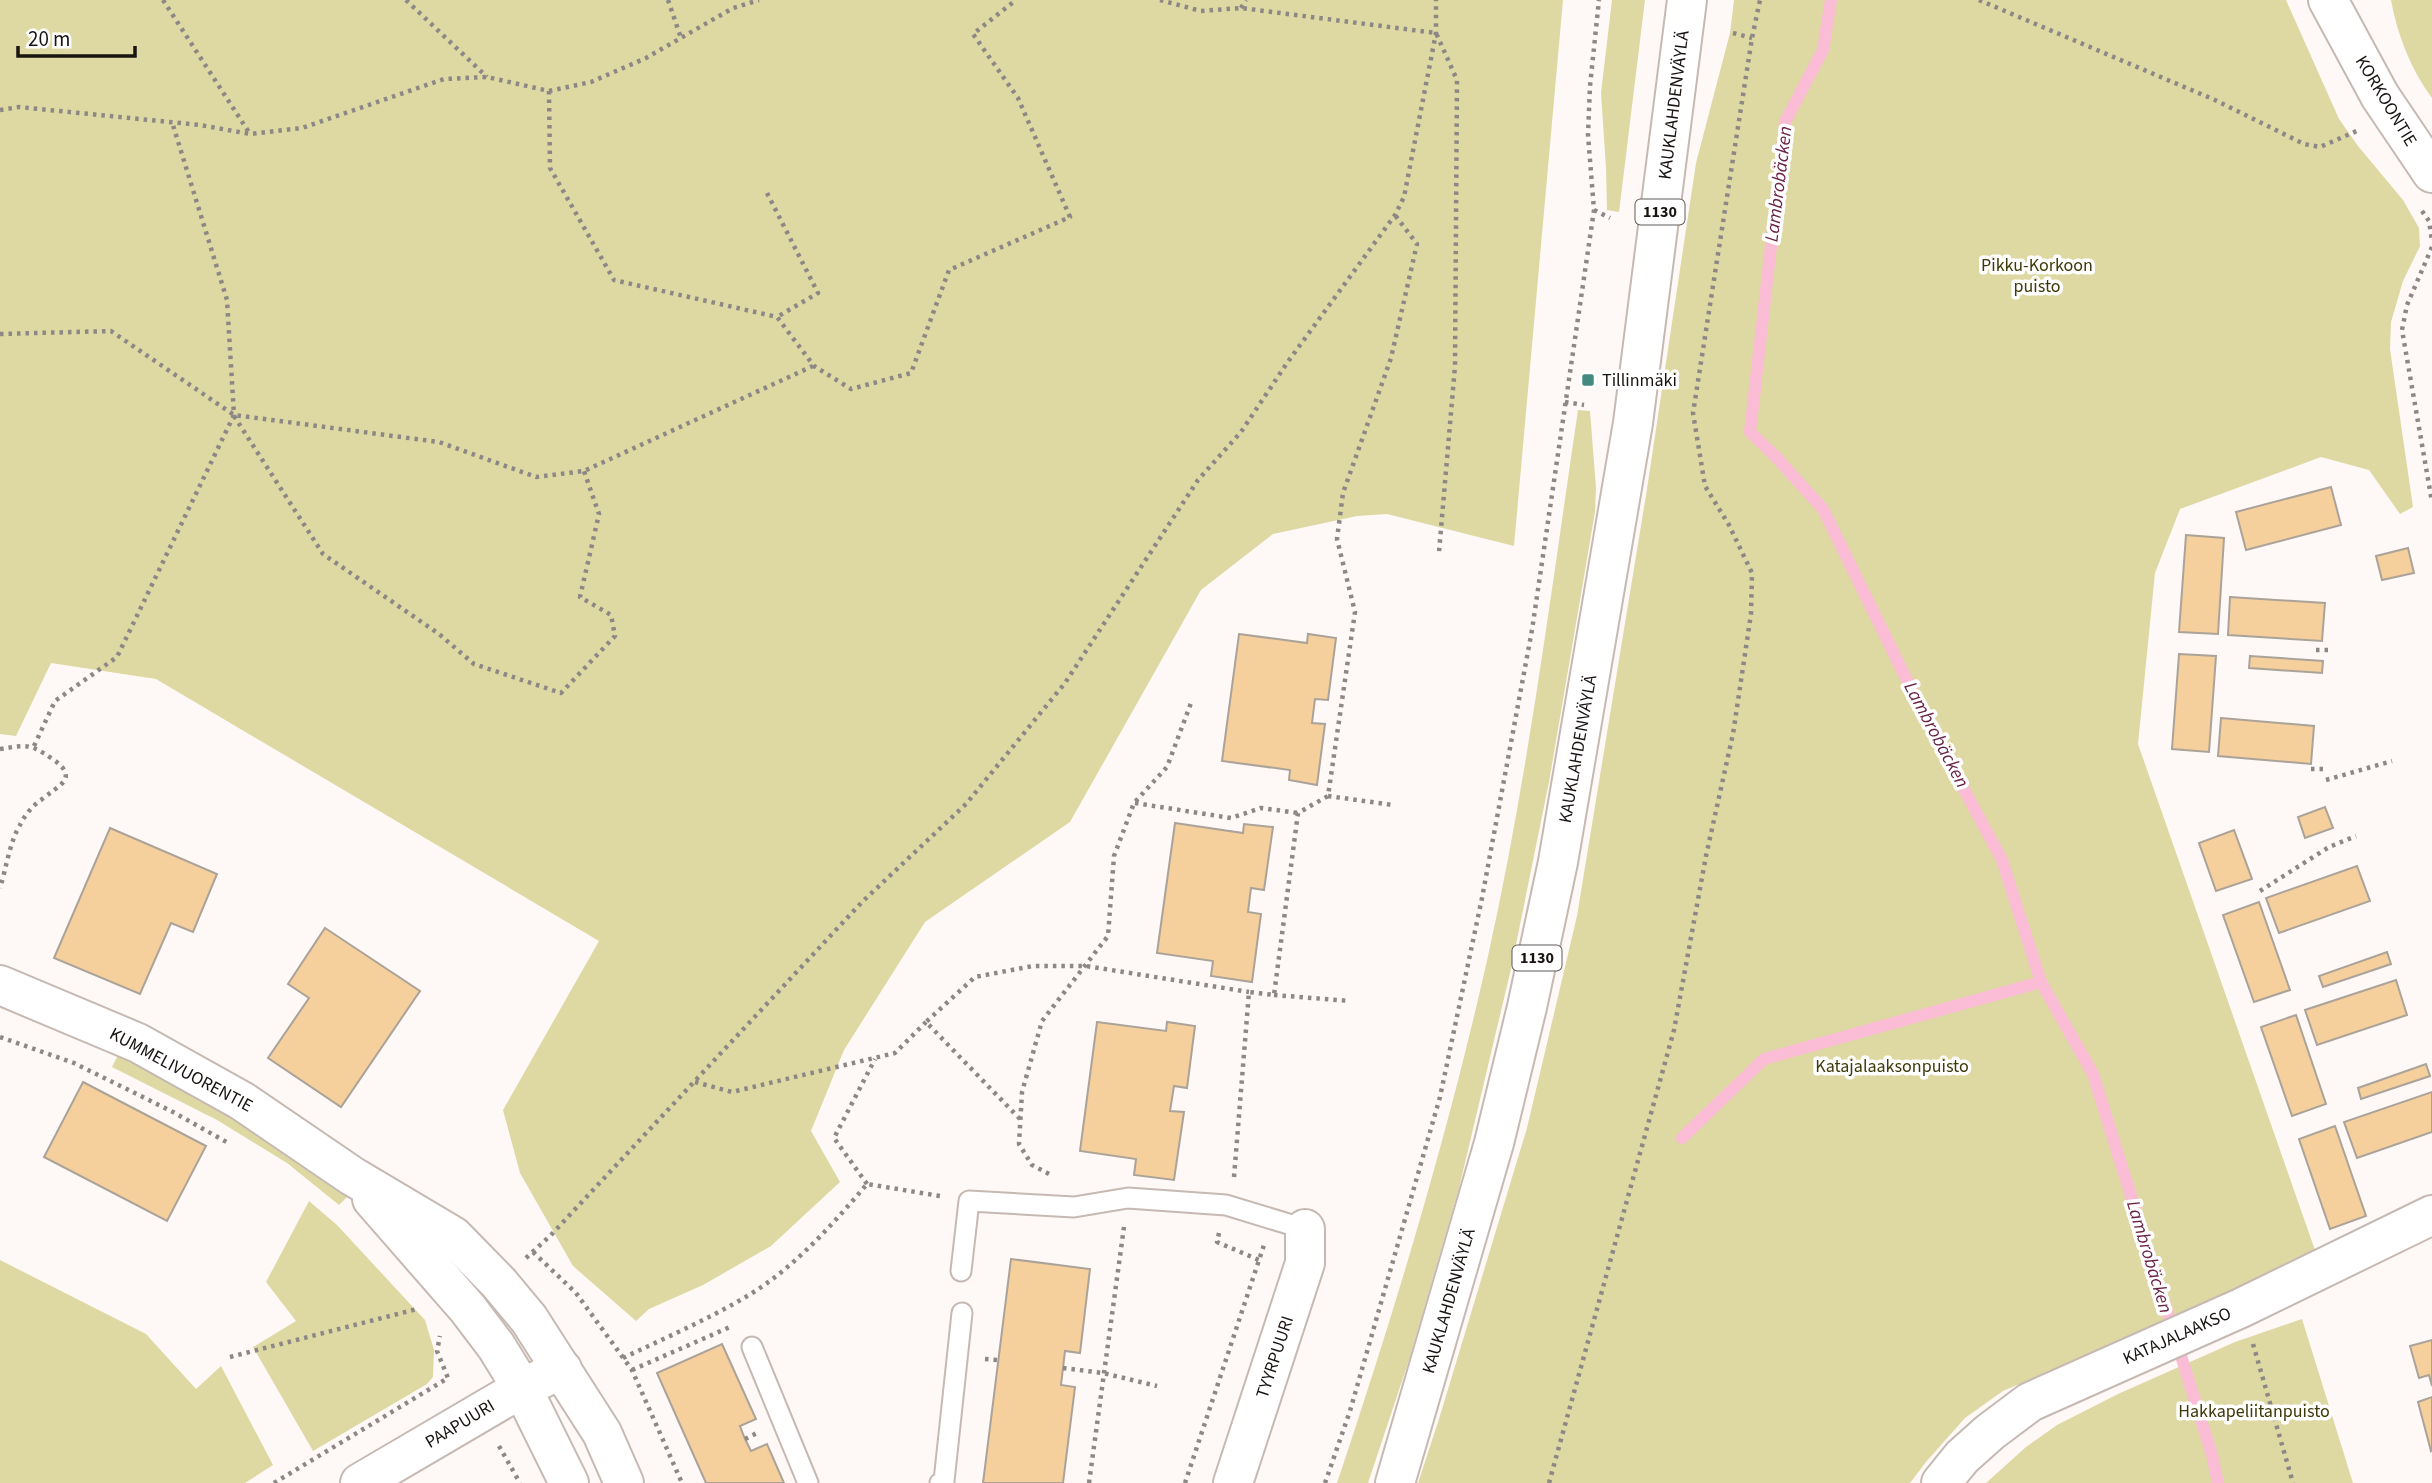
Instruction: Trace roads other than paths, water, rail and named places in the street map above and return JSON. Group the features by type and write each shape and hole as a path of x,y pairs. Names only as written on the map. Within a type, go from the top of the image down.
{"street":[{"name":"KAUKLAHDENVÄYLÄ","path":"1395,1483 1494,1143 1558,862 1633,424 1687,0"},
{"name":"KORKOONTIE","path":"2340,9 2380,96 2432,173"},
{"name":"KUMMELIVUORENTIE","path":"0,985 138,1043 242,1101 352,1175 453,1236 499,1283 529,1319 602,1433 624,1483"},
{"name":"KUMMELIVUORENTIE","path":"352,1175 468,1309 496,1346 522,1388 569,1483"},
{"name":"KATAJALAAKSO","path":"1941,1483 1962,1457 2030,1402 2199,1327 2432,1215"},
{"name":"TYYRPUURI","path":"1233,1483 1305,1263 1289,1224"},
{"name":"PAAPUURI","path":"360,1483 522,1388 562,1369"}],"lane":[{"path":"961,1271 969,1201 1074,1207 1128,1198 1226,1205 1289,1224"},
{"path":"940,1483 944,1481 962,1313"},
{"path":"752,1347 808,1483"}],"waterway":[{"name":"Lambrobäcken","path":"1831,0 1823,50 1785,122 1750,432 1823,509 1925,717 2002,860 2041,982 2093,1074 2212,1455 2218,1483"},
{"path":"1682,1138 1764,1059 2041,982"}],"place":[{"name":"Tillinmäki","path":"1588,380"}],"park label":[{"name":"Pikku-Korkoon puisto","path":"2037,275"},
{"name":"Katajalaaksonpuisto","path":"1892,1066"},
{"name":"Hakkapeliitanpuisto","path":"2254,1411"}]}
